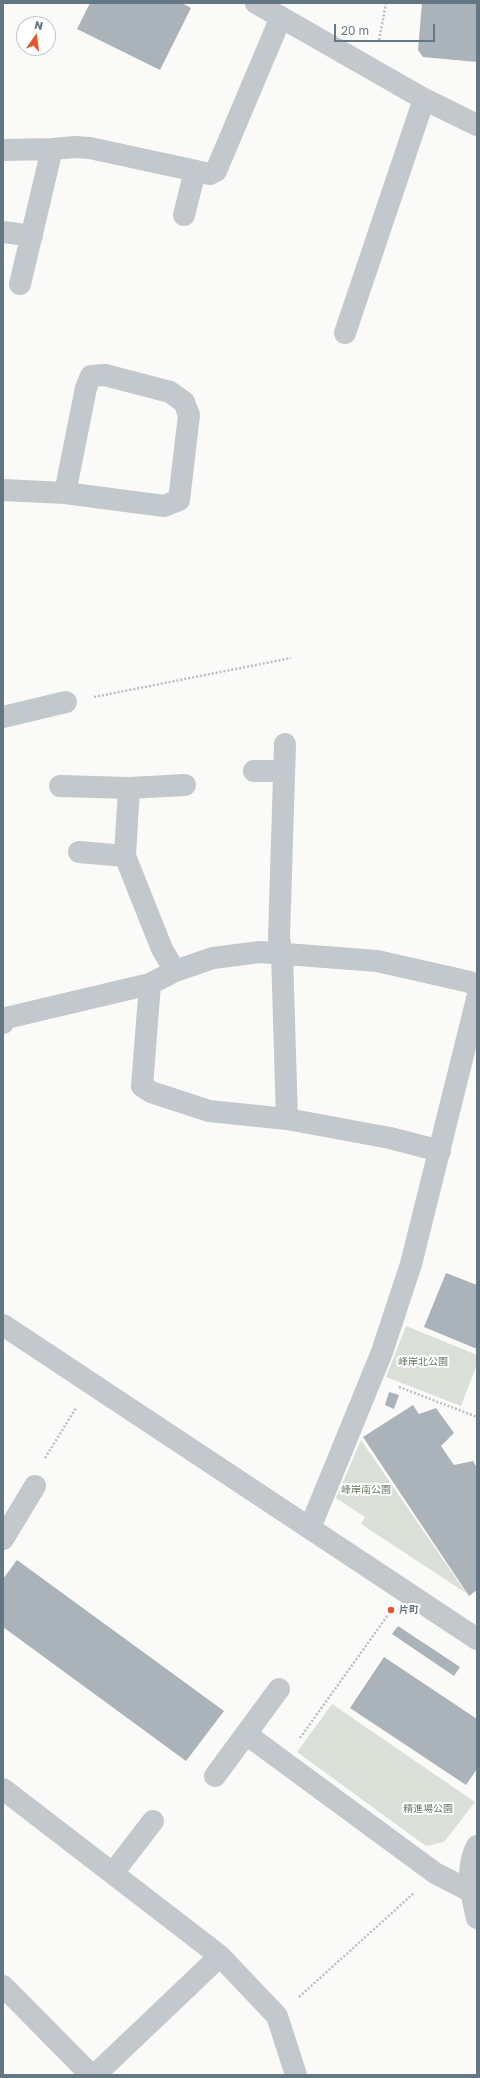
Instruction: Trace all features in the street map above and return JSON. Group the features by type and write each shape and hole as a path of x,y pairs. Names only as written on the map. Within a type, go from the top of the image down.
{"street":[{"path":"256,3 424,99 477,124"},
{"path":"3,150 74,147 90,148 210,174 216,171 281,17"},
{"path":"345,333 424,99"},
{"path":"20,284 52,149"},
{"path":"184,215 195,171"},
{"path":"3,232 32,236"},
{"path":"3,490 65,493 164,506 180,500 189,415 184,402 170,392 105,375 91,376 86,388 65,493"},
{"path":"3,717 66,702"},
{"path":"285,744 279,938 282,954 287,1119"},
{"path":"254,772 284,772"},
{"path":"60,786 128,788 185,785"},
{"path":"128,788 125,856 162,949 176,971"},
{"path":"79,852 125,856"},
{"path":"4,1019 150,984 176,971 213,958 260,952 377,961 470,982 477,987"},
{"path":"150,984 142,1086 151,1092 209,1111 287,1119 390,1138 440,1151"},
{"path":"310,1528 372,1376 411,1264 477,999"},
{"path":"3,1325 477,1639"},
{"path":"3,1539 35,1486"},
{"path":"215,1776 279,1689"},
{"path":"246,1734 435,1873 470,1890"},
{"path":"3,1789 220,1956 278,2016 296,2075"},
{"path":"113,1873 153,1821"},
{"path":"477,1846 472,1856 470,1890 477,1918"},
{"path":"96,2075 220,1956"},
{"path":"3,1986 91,2075"}],"path":[{"path":"373,70 386,3"},
{"path":"66,702 292,658"},
{"path":"372,1376 477,1417"},
{"path":"35,1486 35,1474 90,1384"},
{"path":"284,1761 390,1612"},
{"path":"278,2016 435,1873"}],"green space":[{"name":"峰岸北公園","path":"406,1326 477,1355 477,1364 461,1406 386,1377"},
{"name":"峰岸南公園","path":"361,1440 466,1593 361,1524 365,1517 336,1498"},
{"name":"精進場公園","path":"332,1704 475,1802 444,1842 426,1846 297,1752"}],"building":[{"path":"90,3 182,3 191,8 160,70 77,29"},
{"path":"422,3 477,3 477,62 423,57 418,50"},
{"path":"446,1273 477,1285 477,1349 424,1327"},
{"path":"389,1392 399,1395 394,1409 385,1405"},
{"path":"413,1405 419,1414 436,1408 454,1433 441,1446 454,1465 473,1461 477,1468 477,1590 469,1596 363,1437"},
{"path":"17,1560 224,1711 186,1761 3,1627 3,1579"},
{"path":"398,1626 460,1667 454,1676 392,1634"},
{"path":"384,1657 477,1719 477,1769 466,1785 350,1708"}],"place":[{"name":"片町","path":"391,1610"}]}
